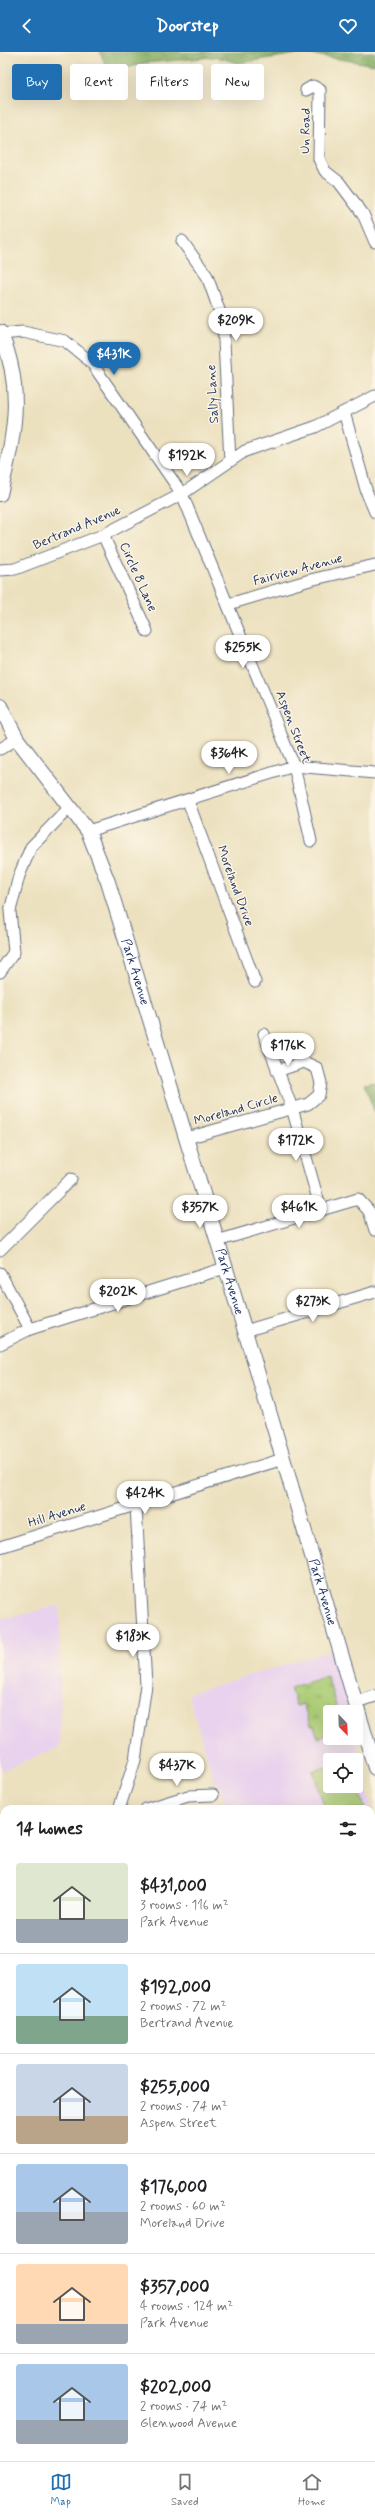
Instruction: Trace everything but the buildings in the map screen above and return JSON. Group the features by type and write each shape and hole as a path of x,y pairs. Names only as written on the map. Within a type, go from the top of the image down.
{"street":[{"name":"Un Road","path":"306,90 313,86 320,90 319,159 325,171 339,182 363,214 375,242"},
{"name":"Sally Lane","path":"182,241 207,276 223,321 230,461"},
{"name":"Aspen Street","path":"1,333 23,332 65,341 91,362 182,494 229,604 294,766 311,841"},
{"path":"0,494 13,441 16,396 1,333"},
{"name":"Bertrand Avenue","path":"0,570 14,569 103,535 182,494 244,451 315,427 375,396"},
{"path":"344,412 367,493 375,512"},
{"name":"Circle 8 Lane","path":"103,535 147,631"},
{"name":"Fairview Avenue","path":"229,604 310,580 375,565"},
{"name":"Park Avenue","path":"0,706 17,739 88,832 108,882 187,1138 375,1768"},
{"path":"0,749 17,739"},
{"path":"88,832 294,766 375,773"},
{"name":"Moreland Drive","path":"188,801 255,982"},
{"path":"0,972 14,952 10,911 19,876 31,847 70,807"},
{"path":"264,1034 292,1108 321,1210"},
{"path":"277,1071 304,1062 317,1068 321,1083 319,1095 308,1104 292,1108"},
{"name":"Moreland Circle","path":"187,1138 292,1108"},
{"path":"0,1250 71,1179"},
{"path":"218,1241 358,1199 369,1211 375,1230"},
{"path":"2,1342 30,1328 225,1268"},
{"path":"0,1273 30,1328"},
{"path":"245,1331 375,1292"},
{"name":"Hill Avenue","path":"0,1547 136,1506 283,1459"},
{"path":"120,1805 135,1760 146,1685 136,1506"},
{"path":"355,1703 375,1696"},
{"path":"159,1805 188,1796 213,1795"}],"shaded area":[{"path":"60,1605 60,1747 0,1771 0,1620"},
{"path":"332,1650 348,1705 323,1705 323,1745 357,1745 358,1753 323,1753 323,1793 363,1793 363,1777 371,1805 225,1805 219,1782 215,1783 188,1694"}],"green space":[{"path":"100,52 375,52 375,65 303,53 239,63 215,57 136,64 136,66 128,68 128,64 105,64"},
{"path":"375,1082 375,1113 364,1084"},
{"path":"327,1676 336,1705 323,1705 323,1736 318,1738 314,1725 310,1725 303,1704 296,1706 290,1688"},
{"path":"323,1768 323,1793 360,1793 364,1805 324,1805 313,1771"}]}
